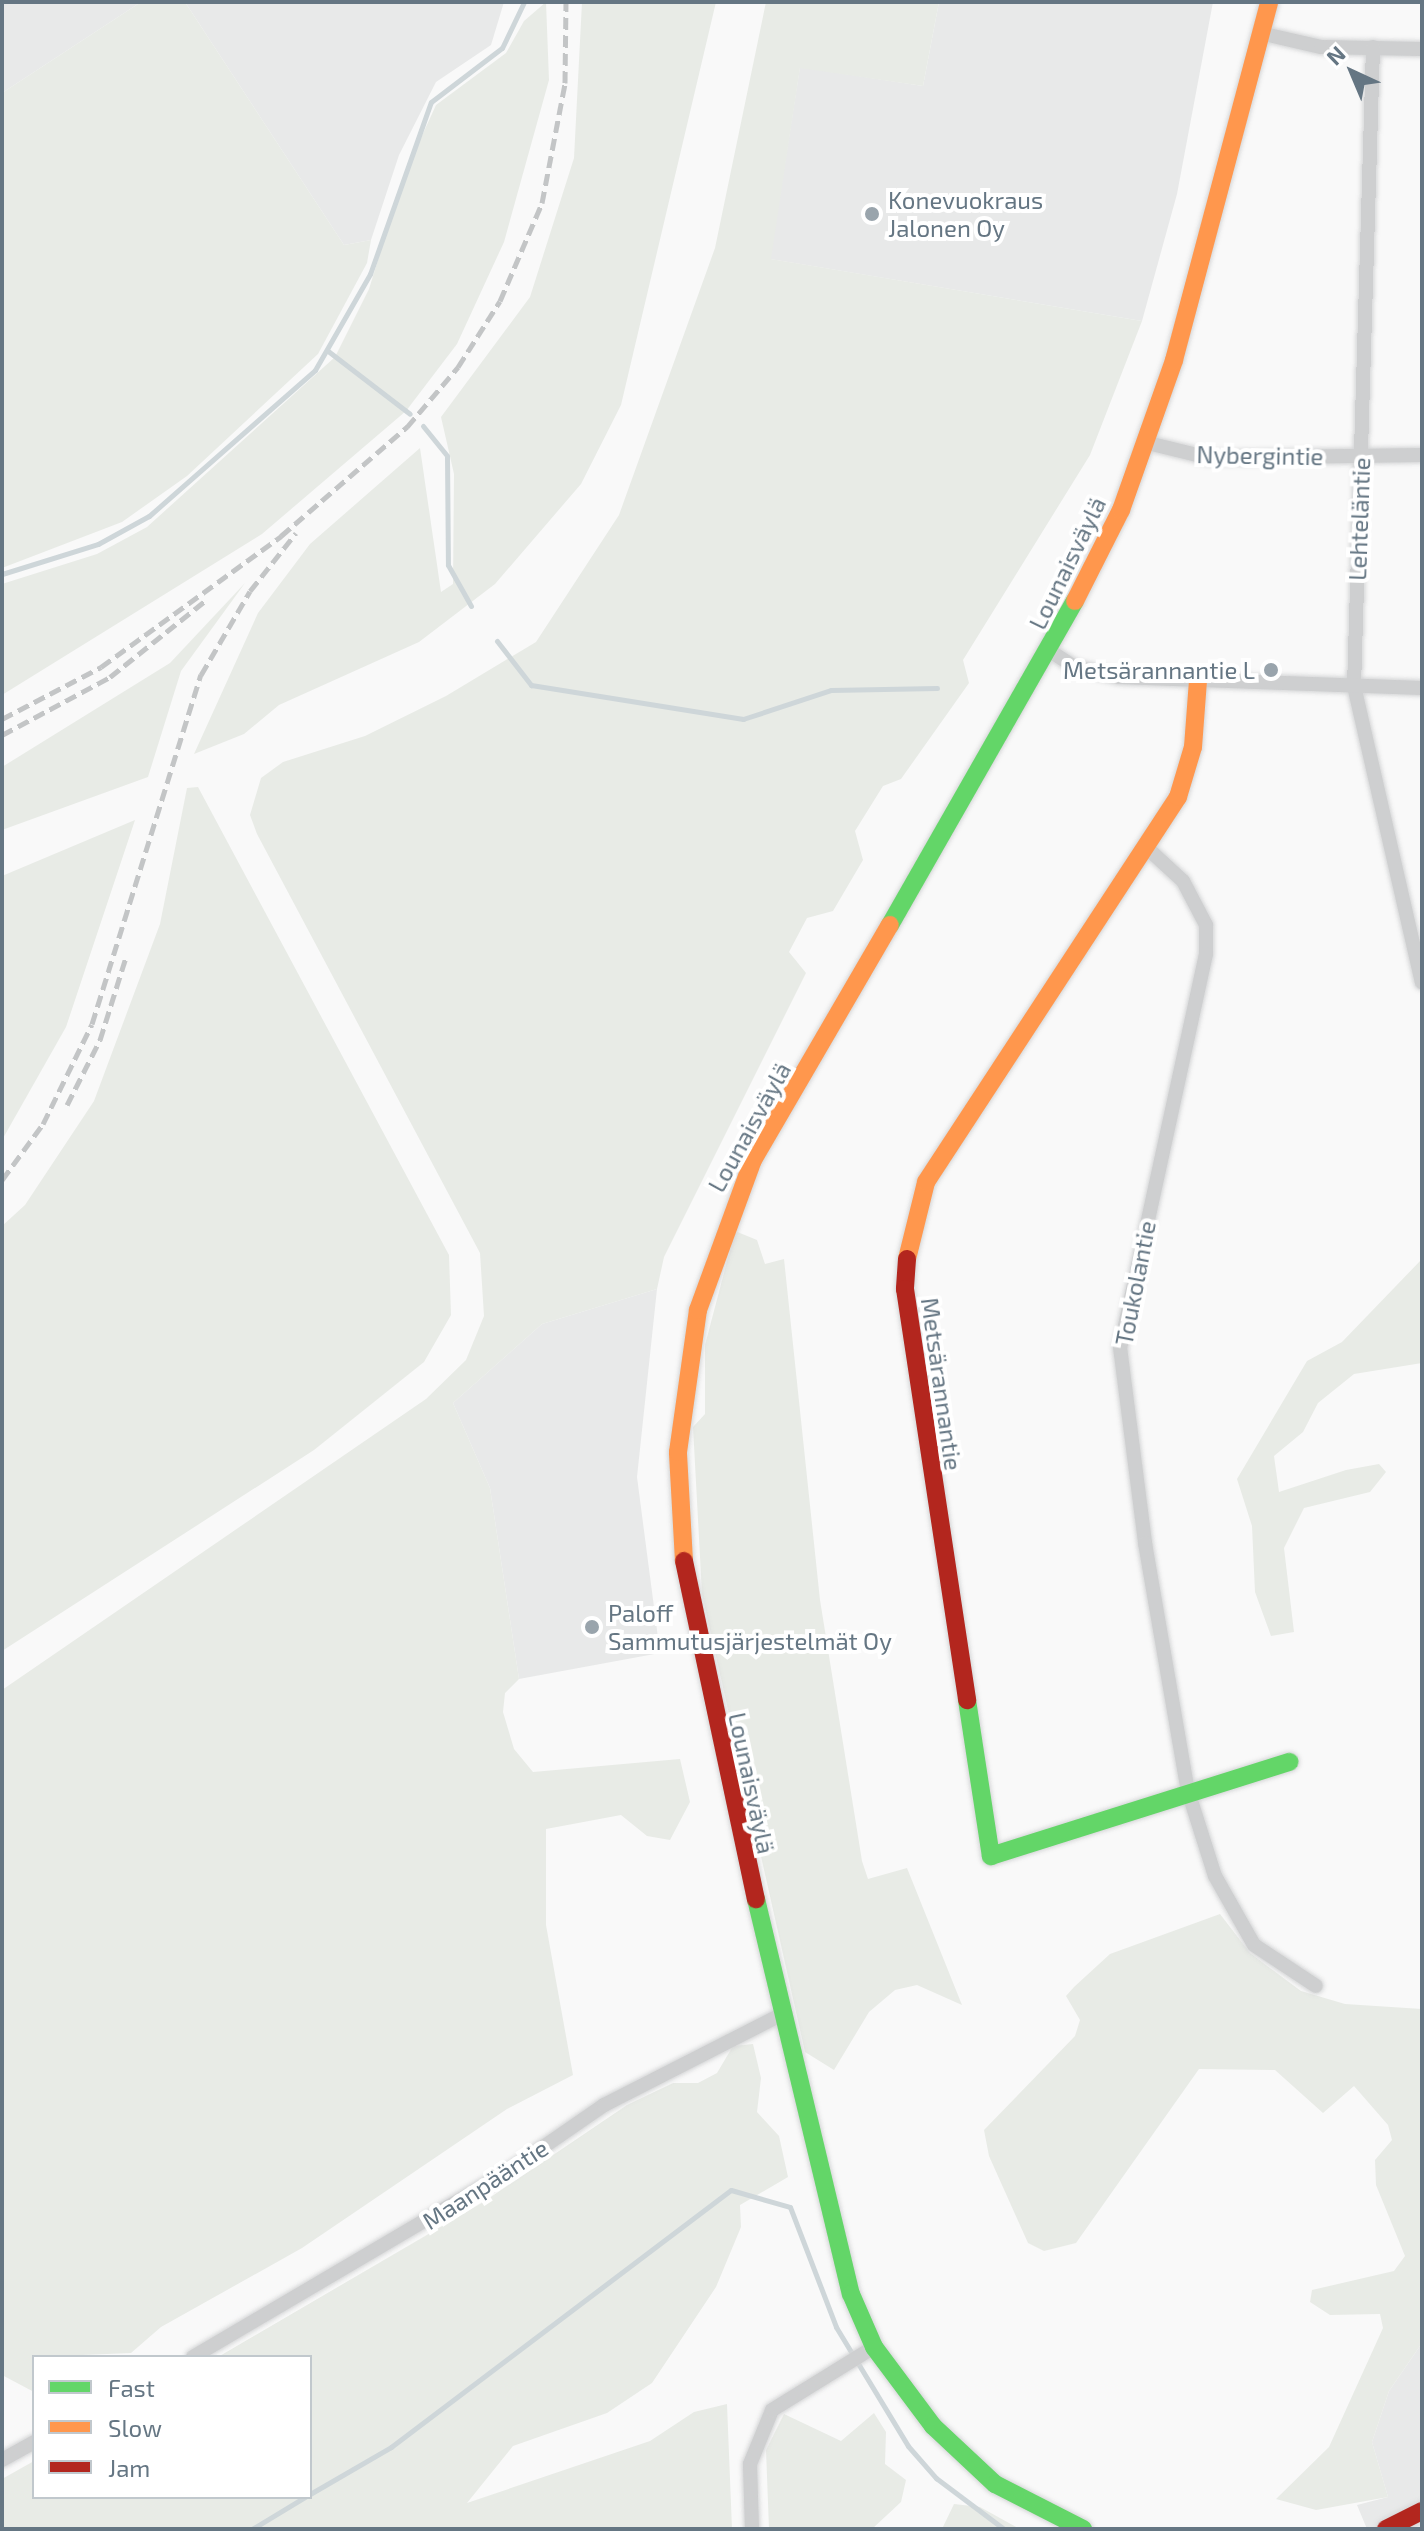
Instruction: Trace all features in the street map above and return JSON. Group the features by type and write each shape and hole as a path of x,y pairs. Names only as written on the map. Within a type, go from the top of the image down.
{"street":[{"name":"Lounaisväylä","path":"1083,2529 1027,2505 968,2461 903,2392 874,2347 851,2294 779,2016 685,1570 678,1452 698,1310 753,1160 1050,651 1148,443 1269,2"},
{"path":"1260,33 1321,47 1422,49"},
{"name":"Lehteläntie","path":"1373,47 1354,686 1422,982"},
{"name":"Nybergintie","path":"1148,443 1209,458 1422,455"},
{"path":"1050,651 1075,667 1119,677 1422,688"},
{"name":"Metsärannantie","path":"1198,681 1193,747 1178,797 926,1182 908,1233 905,1289 991,1856 1188,1791 1290,1762"},
{"name":"Toukolantie","path":"1146,847 1183,881 1206,925 1206,954 1120,1347 1188,1791 1241,1931 1316,1986"},
{"name":"Maanpääntie","path":"196,2355 507,2172 617,2097 779,2016"},
{"path":"752,2529 750,2464 772,2410 874,2347"},
{"path":"2,2460 32,2443"},
{"path":"1391,2528 1422,2511"}],"shaded area":[{"path":"2,2 141,2 2,93"},
{"path":"141,2 185,2 344,245 371,240 367,263 318,354 187,476 122,522 2,568 2,93"},
{"path":"185,2 504,2 491,45 436,82 399,155 371,240 344,245"},
{"path":"546,2 549,80 504,242 457,344 406,411 262,534 2,695 2,584 97,554 147,527 335,357 369,289 405,173 436,105 506,53 524,21"},
{"path":"582,2 716,2 621,405 581,484 495,584 419,642 279,705 244,734 194,754 258,613 310,544 420,448 441,592 453,584 454,474 441,417 530,297 574,158"},
{"path":"766,2 939,2 923,86 800,68 771,259 1142,321 1090,455 963,660 969,683 901,779 883,786 855,831 863,860 833,911 807,918 789,952 806,973 664,1257 657,1289 542,1324 453,1403 490,1488 519,1679 505,1693 503,1712 514,1749 533,1772 680,1759 690,1802 670,1840 647,1836 621,1815 546,1829 546,1925 573,2075 507,2109 302,2248 161,2327 131,2353 32,2355 32,2391 2,2375 2,1690 426,1399 466,1360 484,1316 480,1253 257,834 250,815 261,778 283,762 365,736 446,696 536,642 619,515 715,248"},
{"path":"939,2 1213,2 1177,194 1142,321 770,259 800,67 923,86"},
{"path":"245,583 181,671 148,777 2,830 2,767 170,663"},
{"path":"198,787 449,1255 451,1315 424,1362 314,1450 2,1651 2,1226 25,1205 94,1101 160,924 187,788"},
{"path":"135,820 66,1027 2,1140 2,876"},
{"path":"735,1231 757,1240 765,1264 784,1259 820,1600 862,1861 868,1879 907,1868 962,2005 917,1985 895,1990 869,2012 834,2070 805,2052 702,1594 693,1427 705,1414 705,1345"},
{"path":"1421,1260 1422,1363 1354,1374 1318,1403 1303,1432 1274,1456 1279,1492 1346,1470 1379,1464 1386,1472 1370,1492 1304,1508 1284,1548 1294,1632 1271,1636 1255,1592 1252,1526 1237,1479 1307,1361 1342,1342"},
{"path":"657,1289 637,1477 660,1653 519,1679 490,1488 453,1403 542,1324"},
{"path":"1220,1914 1250,1953 1301,1991 1345,2004 1422,2009 1422,2343 1389,2391 1372,2442 1388,2497 1316,2510 1276,2499 1329,2447 1383,2328 1380,2314 1330,2315 1310,2302 1312,2290 1394,2271 1405,2256 1376,2185 1375,2160 1392,2140 1388,2125 1354,2086 1323,2113 1275,2070 1199,2069 1076,2243 1044,2251 1028,2243 989,2156 984,2130 1075,2036 1080,2020 1066,1996 1074,1987 1110,1954"},
{"path":"753,2044 761,2078 757,2112 779,2136 788,2177 740,2205 741,2227 716,2287 652,2383 607,2413 513,2446 467,2503 650,2441 694,2412 727,2404 732,2529 2,2529 2,2479 32,2462 32,2499 312,2499 312,2355 221,2355 485,2201 627,2105 673,2083 698,2083 717,2073 733,2046"},
{"path":"1422,2343 1422,2529 1367,2529 1357,2505 1388,2497 1372,2442 1389,2391"},
{"path":"874,2413 886,2432 885,2464 906,2480 901,2502 872,2529 769,2529 766,2450 784,2414 841,2441"},
{"path":"954,2504 980,2507 1020,2529 942,2529"}],"waterway":[{"path":"2,574 98,544 149,516 315,370 370,274 431,102 502,48 524,2"},
{"path":"328,351 410,414"},
{"path":"423,426 447,456 448,565 471,606"},
{"path":"497,641 531,685 743,719 831,690 937,688"},
{"path":"312,2493 391,2447 731,2190 790,2207 836,2327 908,2446 936,2478 1004,2529"},
{"path":"252,2529 302,2499"}],"railway":[{"path":"2,719 101,667 281,536 407,427 458,367 500,301 542,203 565,83 566,2"},
{"path":"2,1180 43,1124 92,1024 201,675 250,591 296,533"},
{"path":"2,735 110,677 205,601"},
{"path":"67,1105 100,1040 126,957"}],"traffic: fast":[{"path":"890,925 1075,601"},
{"path":"967,1700 991,1856 1290,1762"},
{"path":"756,1899 851,2294 874,2347 933,2426 995,2484 1083,2529"}],"traffic: slow":[{"path":"1075,601 1121,510 1174,360 1269,2"},
{"path":"907,1259 926,1182 1178,797 1193,747 1198,681"},
{"path":"684,1561 678,1452 698,1310 753,1160 890,925"}],"traffic: jam":[{"path":"907,1259 905,1289 967,1700"},
{"path":"684,1561 756,1899"},
{"path":"1386,2529 1422,2511"}],"place":[{"name":"Konevuokraus Jalonen Oy","path":"872,214"},
{"name":"Metsärannantie L","path":"1271,670"},
{"name":"Paloff Sammutusjärjestelmät Oy","path":"592,1627"}]}
